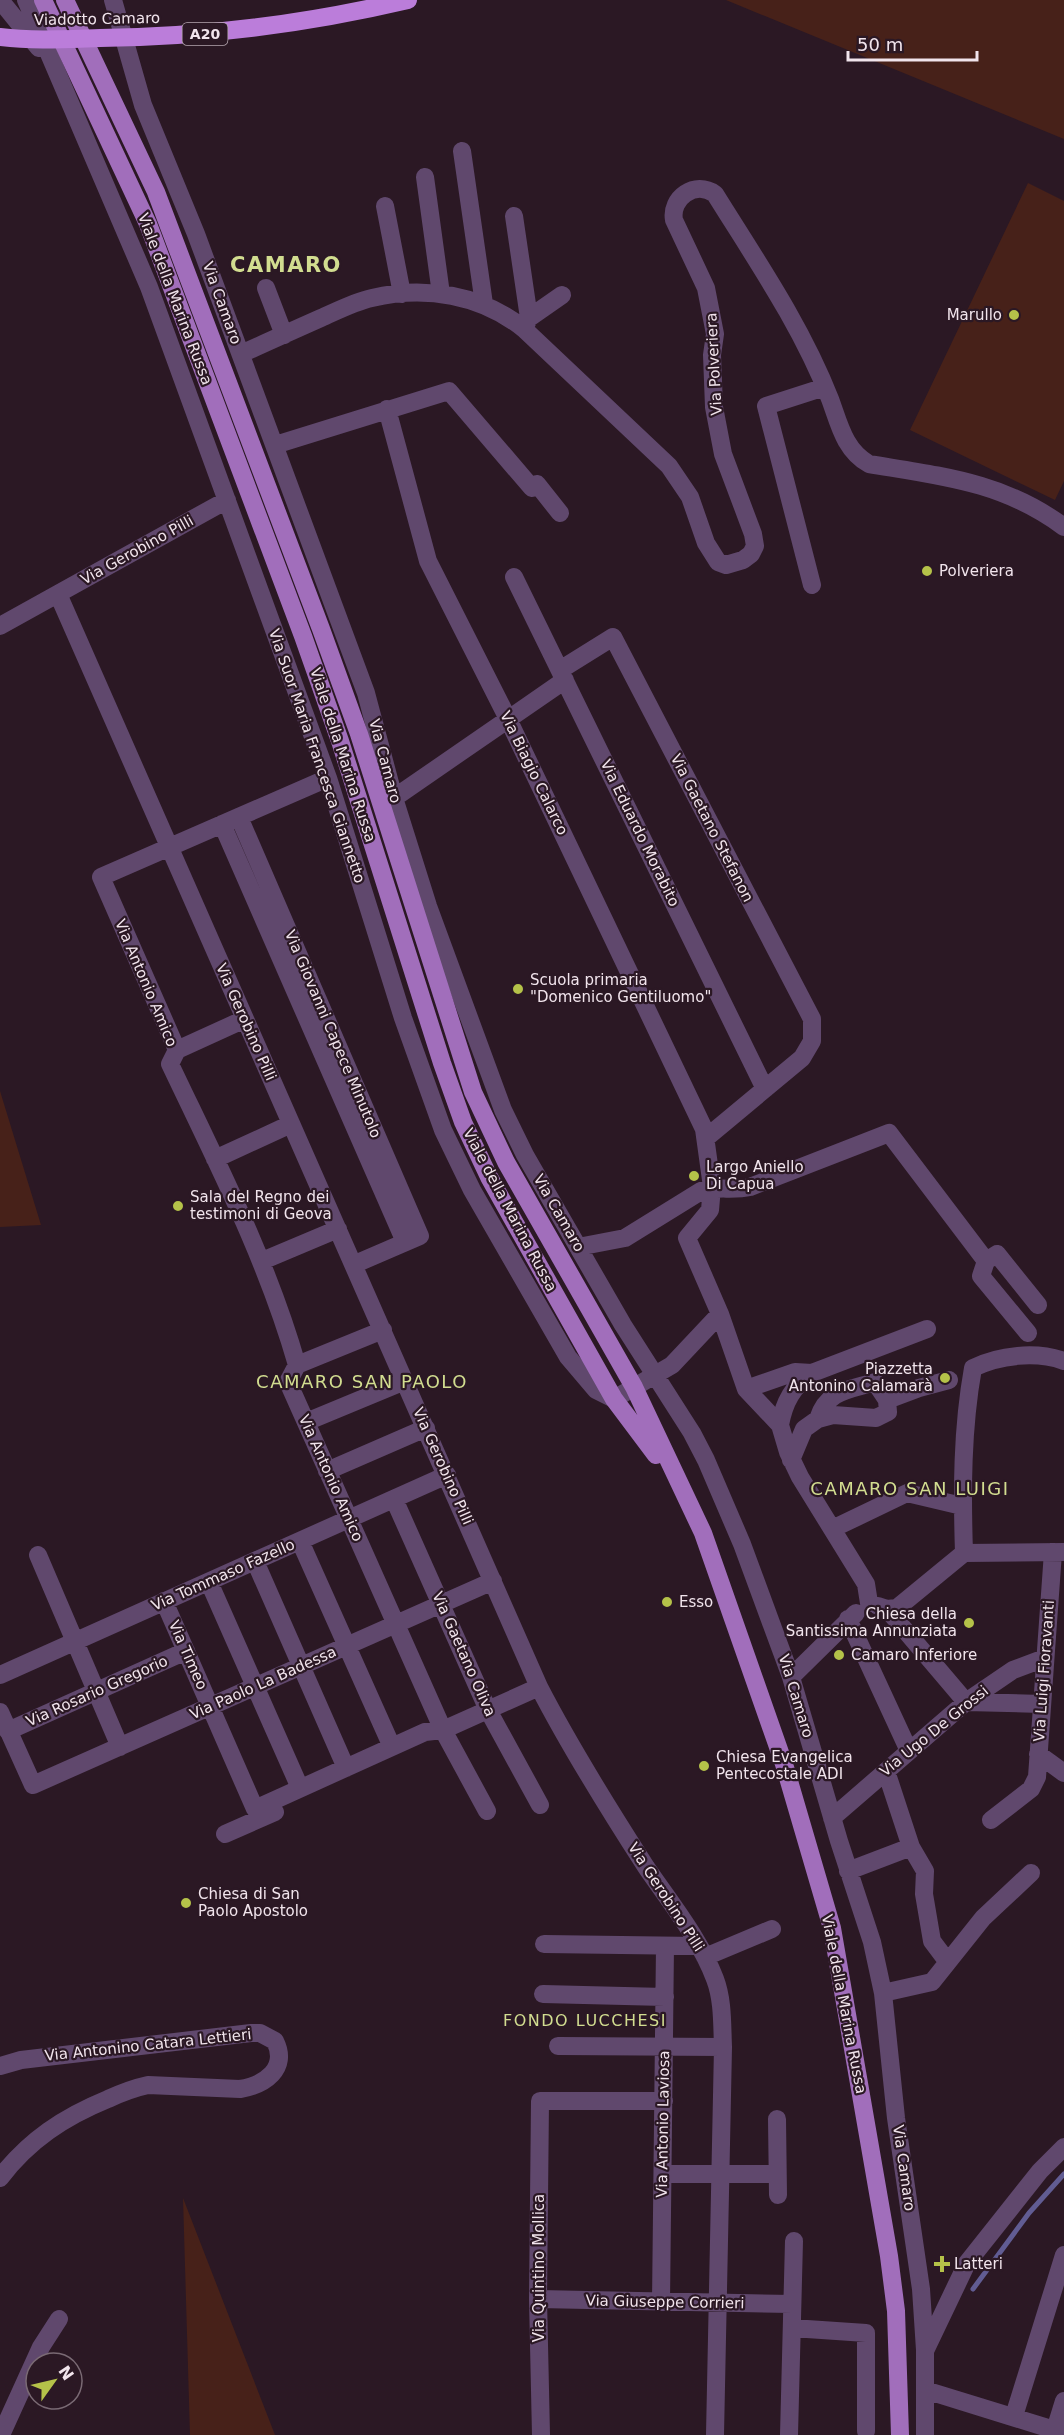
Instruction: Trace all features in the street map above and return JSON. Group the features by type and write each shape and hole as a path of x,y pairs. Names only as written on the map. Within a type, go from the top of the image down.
{"highway":[{"name":"Viadotto Camaro","path":"0,37 120,38 225,32 314,20 408,0"}],"main road":[{"name":"Viale della Marina Russa","path":"43,0 144,216 303,636 340,741 463,1122 489,1177 614,1399 680,1488"},
{"name":"Viale della Marina Russa","path":"65,0 156,192 321,629 359,734 476,1100 506,1162 634,1387 703,1533 784,1764 832,1928 890,2256 899,2353 900,2435"}],"street":[{"path":"0,0 38,47 62,86"},
{"path":"26,0 62,86"},
{"name":"Via Camaro","path":"113,0 143,105 196,234 366,693 394,798 428,906 503,1110 525,1155 578,1247 706,1460 742,1544 791,1677 832,1818 872,1942 883,1994 896,2118 921,2289 925,2350 926,2435"},
{"name":"Via Suor Maria Francesca Giannetto","path":"62,86 137,255 227,500 328,778 403,1018 442,1130 476,1199 568,1357 596,1390 614,1399"},
{"path":"462,151 484,304"},
{"path":"425,177 441,294"},
{"name":"Via Polveriera","path":"241,354 360,301 402,294 441,294 484,304 526,323 669,466 690,496 712,554 718,562 726,565 743,560 751,554 755,546 753,534 723,454 714,407 711,377 714,320 700,273 674,220 673,213 675,204 681,197 697,189 711,190 804,339 843,434 852,450 869,464 982,485 1038,508 1062,522"},
{"path":"385,206 402,294"},
{"path":"513,216 526,323"},
{"path":"266,288 284,335"},
{"path":"526,323 562,295"},
{"path":"812,585 766,406 825,387"},
{"path":"275,445 448,391 532,488 537,484 560,513"},
{"name":"Via Biagio Calarco","path":"387,409 428,561 508,719 709,1132 712,1187 710,1210 687,1238 720,1314"},
{"name":"Via Gerobino Pilli","path":"227,500 58,594 291,1125 355,1264 539,1687 569,1745 702,1952 716,1982 720,1997 723,2047 715,2435"},
{"name":"Via Eduardo Morabito","path":"514,577 765,1089"},
{"path":"0,626 58,594"},
{"name":"Via Gaetano Stefanon","path":"563,675 613,637 812,1019 812,1041 809,1049 792,1068 765,1089"},
{"path":"394,798 508,719 563,675"},
{"path":"169,848 328,778"},
{"name":"Via Giovanni Capece Minutolo","path":"231,820 405,1242 355,1264"},
{"name":"Via Antonio Amico","path":"169,848 101,877 177,1050 170,1064 262,1261 282,1312 297,1365 288,1382 442,1730 487,1811"},
{"path":"177,1050 245,1019"},
{"path":"709,1132 765,1089"},
{"path":"215,1159 291,1125"},
{"path":"578,1247 625,1238 701,1191 712,1187 735,1190 750,1187 889,1133 986,1261"},
{"path":"262,1261 339,1228"},
{"path":"1028,1333 981,1276 986,1261 997,1254 1038,1305"},
{"path":"614,1399 672,1365 720,1314 746,1389 780,1425 791,1460 866,1584 869,1603"},
{"path":"780,1425 788,1397 802,1380 812,1373 927,1329"},
{"path":"297,1365 383,1330"},
{"path":"964,1553 962,1506 966,1405 973,1368 987,1361 1013,1357 1052,1356 1064,1361"},
{"path":"746,1389 795,1372 812,1373"},
{"path":"884,1397 949,1380"},
{"path":"306,1422 405,1381"},
{"path":"791,1460 804,1429 818,1419 833,1415 876,1418 888,1412 884,1397 875,1382 832,1396 822,1405 818,1419"},
{"path":"327,1471 426,1428"},
{"name":"Via Tommaso Fazello","path":"0,1675 447,1475"},
{"path":"832,1529 907,1493 962,1506"},
{"name":"Via Gaetano Oliva","path":"394,1499 488,1710 540,1805"},
{"path":"300,1541 392,1747"},
{"path":"869,1603 887,1609 897,1608 964,1553 1058,1552"},
{"name":"Via Luigi Fioravanti","path":"991,1820 1031,1789 1037,1777 1045,1658 1058,1552"},
{"path":"38,1555 120,1747"},
{"path":"255,1561 346,1768"},
{"name":"Via Paolo La Badessa","path":"8,1731 33,1785 493,1581"},
{"path":"209,1582 300,1788 425,1732 442,1730 539,1687"},
{"name":"Via Timeo","path":"164,1601 255,1809 300,1788"},
{"path":"791,1677 848,1619 869,1603"},
{"path":"887,1609 966,1702 1042,1704"},
{"path":"848,1619 909,1751"},
{"name":"Via Rosario Gregorio","path":"8,1731 186,1651"},
{"name":"Via Ugo De Grossi","path":"832,1818 966,1702 1013,1670 1045,1658"},
{"path":"0,1712 8,1731"},
{"path":"225,1834 431,1743 442,1730"},
{"path":"1038,1754 1064,1773"},
{"path":"886,1771 911,1847 925,1871 924,1893 932,1941 947,1961"},
{"path":"849,1871 911,1847"},
{"path":"883,1994 933,1982 947,1961 983,1918 1031,1874"},
{"path":"544,1944 666,1946 702,1952 772,1929"},
{"name":"Via Antonio Laviosa","path":"661,2302 666,1946"},
{"path":"543,1994 665,1997"},
{"name":"Via Antonino Catara Lettieri","path":"0,2066 21,2060 251,2032 260,2033 275,2041 280,2056 274,2073 268,2079 252,2087 240,2089 148,2085 137,2087 80,2110 57,2123 34,2141 0,2178"},
{"path":"558,2046 723,2047"},
{"name":"Via Quintino Mollica","path":"541,2435 537,2299 540,2101 664,2101"},
{"path":"777,2119 778,2195"},
{"path":"899,2353 925,2350 955,2284 982,2244 1047,2162 1064,2147"},
{"path":"663,2174 777,2174"},
{"path":"789,2435 794,2241"},
{"path":"1014,2416 1064,2255"},
{"path":"921,2289 939,2293 955,2284"},
{"name":"Via Giuseppe Corrieri","path":"537,2299 792,2304"},
{"path":"1,2435 41,2347 59,2319"},
{"path":"792,2328 866,2333 866,2431"},
{"path":"925,2390 1060,2432 1064,2401"}],"shaded area":[{"path":"726,0 1064,0 1064,139"},
{"name":"Marullo","path":"1028,183 1064,201 1064,481 1055,500 910,430"},
{"path":"0,1091 41,1225 0,1227"},
{"path":"183,2198 275,2435 190,2435"}],"waterway":[{"path":"973,2289 1029,2213 1064,2174"}],"place":[{"name":"Marullo","path":"1014,315"},
{"name":"Polveriera","path":"927,571"},
{"name":"Scuola primaria \"Domenico Gentiluomo\"","path":"518,989"},
{"name":"Largo Aniello Di Capua","path":"694,1176"},
{"name":"Sala del Regno dei testimoni di Geova","path":"178,1206"},
{"name":"Piazzetta Antonino Calamarà","path":"945,1378"},
{"name":"Esso","path":"667,1602"},
{"name":"Chiesa della Santissima Annunziata","path":"969,1623"},
{"name":"Camaro Inferiore","path":"839,1655"},
{"name":"Chiesa Evangelica Pentecostale ADI","path":"704,1766"},
{"name":"Chiesa di San Paolo Apostolo","path":"186,1903"},
{"name":"Latteri","path":"942,2264"}],"district":[{"name":"CAMARO","path":"286,265"},
{"name":"CAMARO SAN PAOLO","path":"362,1381"},
{"name":"CAMARO SAN LUIGI","path":"910,1488"},
{"name":"FONDO LUCCHESI","path":"585,2020"}]}
